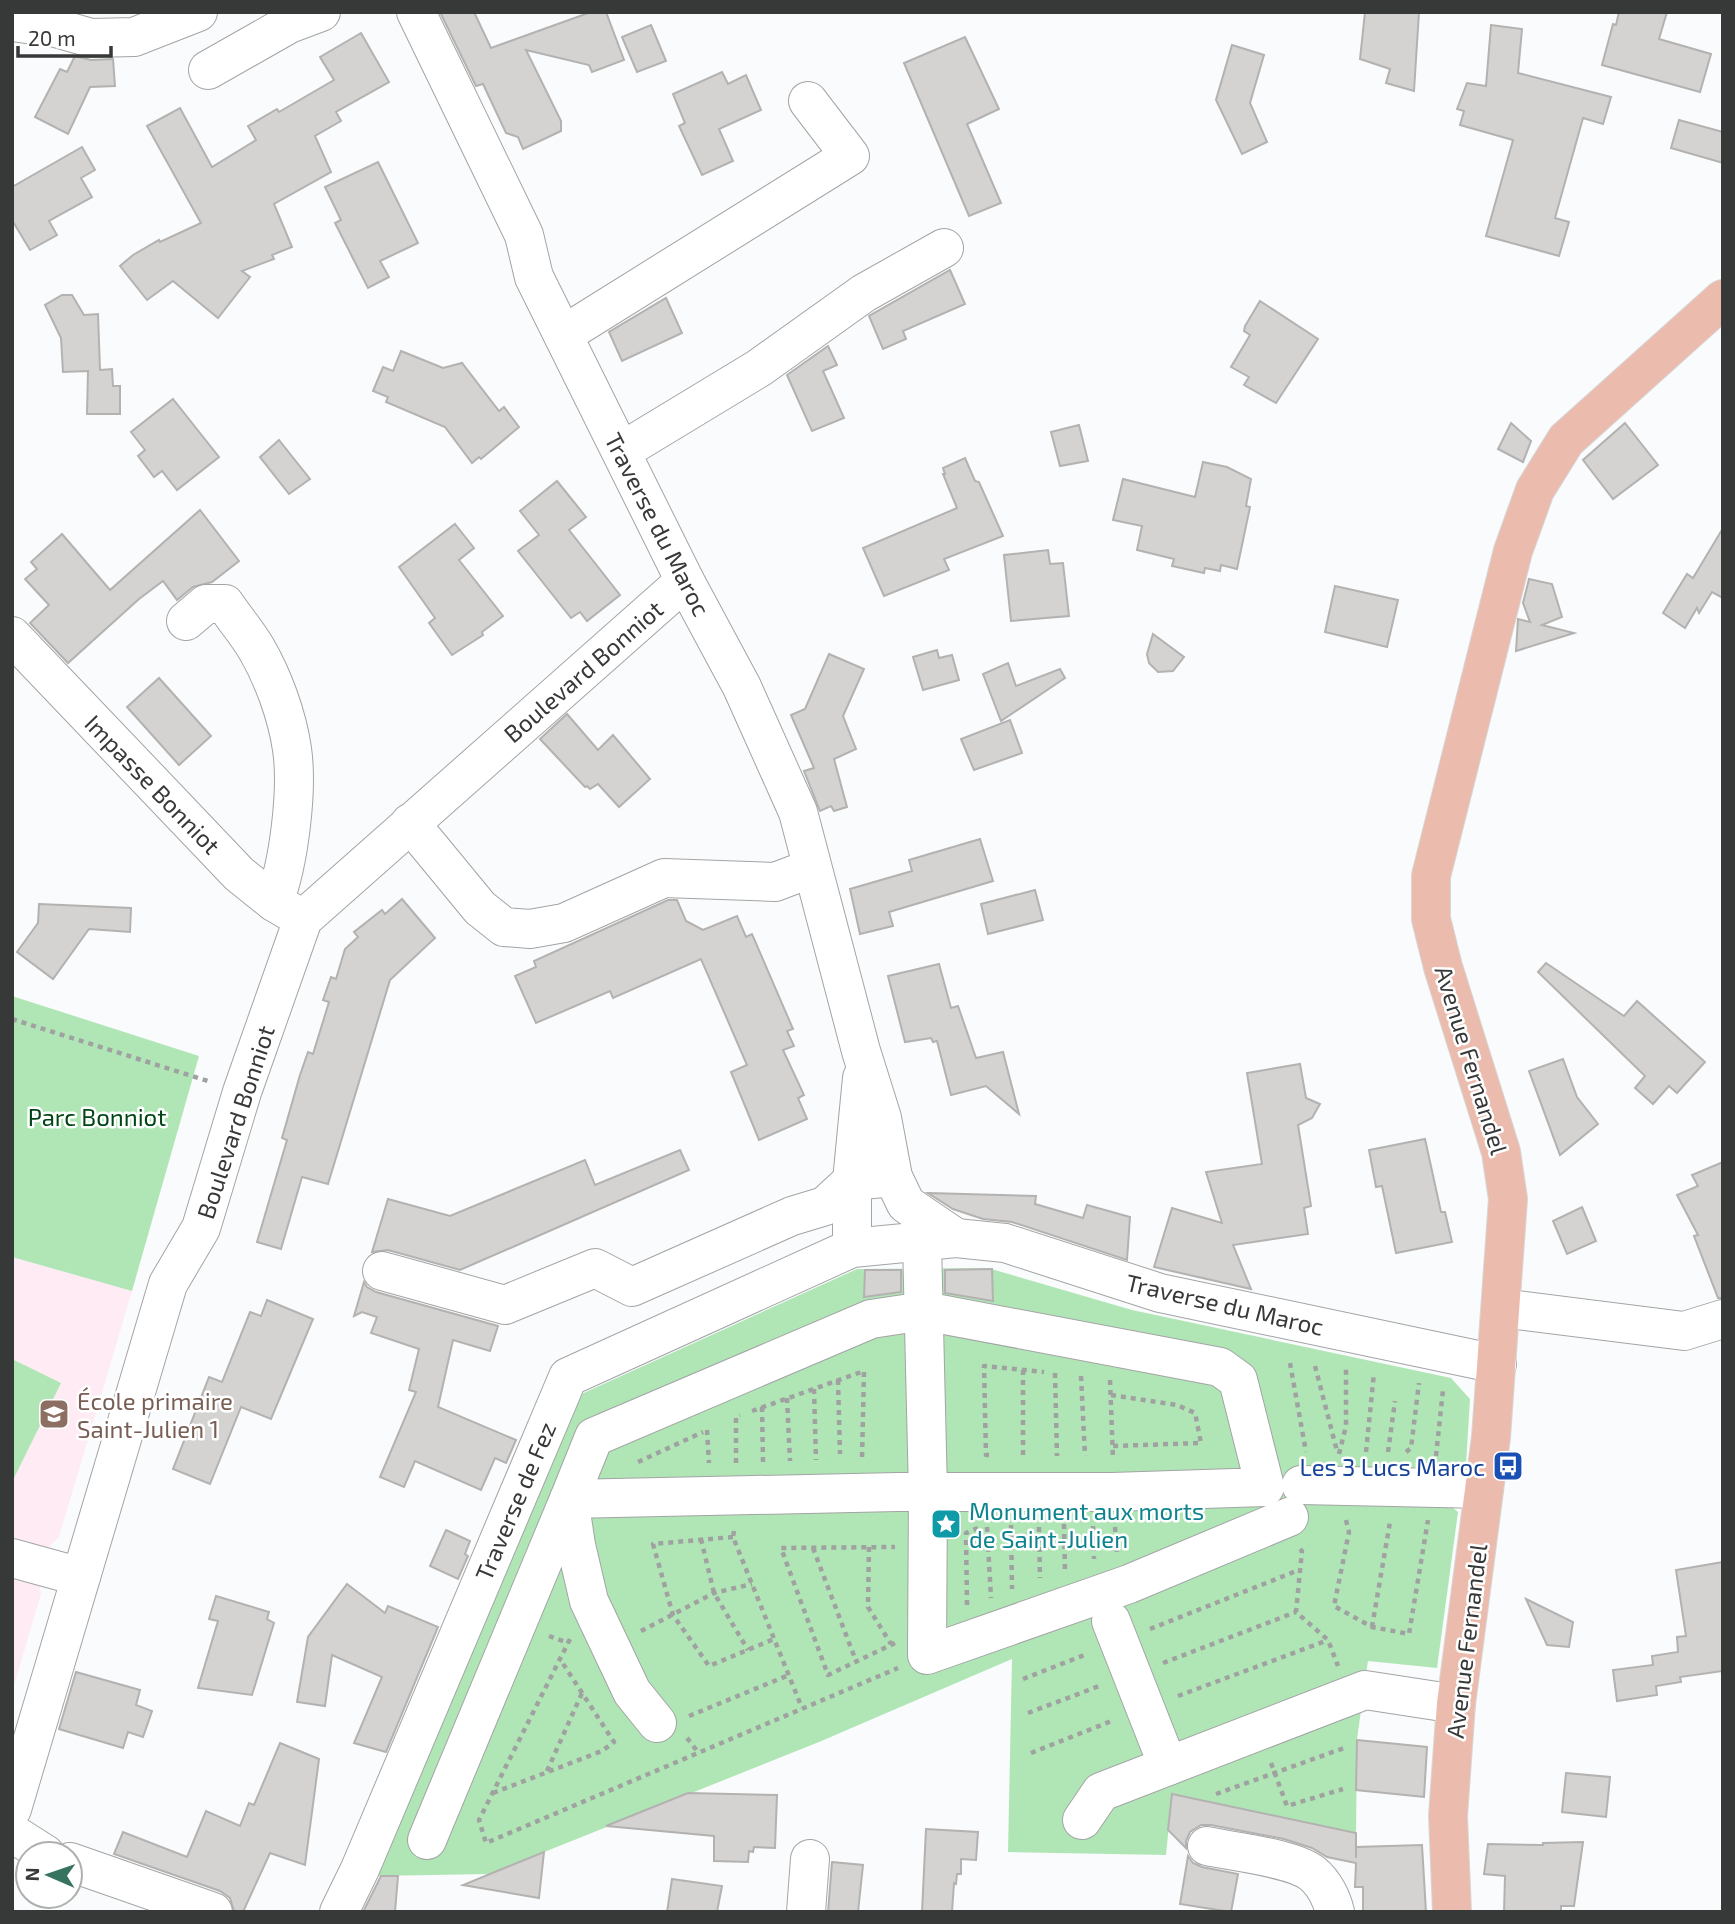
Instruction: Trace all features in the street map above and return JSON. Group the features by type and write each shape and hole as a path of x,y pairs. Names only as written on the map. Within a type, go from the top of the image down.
{"main road":[{"name":"Avenue Fernandel","path":"1452,1912 1448,1816 1456,1704 1491,1437 1508,1199 1501,1152 1443,967 1431,919 1431,877 1513,551 1535,490 1566,440 1723,299"}],"street":[{"path":"12,22 56,28 91,38 134,37 198,12"},
{"path":"208,69 289,24 321,12"},
{"name":"Traverse du Maroc","path":"416,12 524,235 534,277 685,581 742,687 798,812 861,1051 882,1118 893,1177 906,1205 939,1240"},
{"path":"563,334 850,156 808,101"},
{"path":"622,451 759,368 864,293 944,248"},
{"name":"Boulevard Bonniot","path":"12,1809 168,1284 201,1228 242,1092 289,910 410,823 685,581"},
{"path":"186,621 206,604 225,604 256,648 280,702 292,749 292,808 283,879 289,910"},
{"name":"Impasse Bonniot","path":"12,636 239,874 289,910"},
{"path":"410,823 480,908 504,927 530,929 564,923 664,878 775,882 812,868"},
{"name":"Traverse du Maroc","path":"861,1051 862,1083 852,1181 852,1248 939,1240 1005,1243 1160,1293 1497,1364"},
{"path":"382,1271 505,1305 595,1268 632,1287 792,1216 825,1206 852,1181 893,1177"},
{"path":"939,1240 924,1311 928,1492 927,1655 1129,1584 1321,1482 1386,1471 1433,1488 1484,1489"},
{"name":"Traverse de Fez","path":"339,1912 568,1377 852,1248"},
{"path":"1501,1308 1684,1331 1723,1319"},
{"path":"427,1840 594,1437 871,1319 924,1311 1220,1367 1238,1380 1265,1487 1112,1492 928,1492 569,1499"},
{"path":"569,1499 589,1601 609,1648 632,1692 675,1724"},
{"path":"12,1558 81,1577"},
{"path":"1115,1631 1168,1766"},
{"path":"1082,1820 1101,1792 1365,1690 1456,1704"},
{"path":"1207,1846 1299,1866 1315,1875 1332,1900 1335,1912"},
{"path":"806,1912 810,1859"},
{"path":"84,1867 213,1912"}],"path":[{"path":"12,1019 242,1092"},
{"path":"1290,1363 1321,1482 1349,1532 1334,1605 1372,1627 1409,1634 1433,1488 1443,1390"},
{"path":"998,1455 986,1455 984,1366 1090,1376"},
{"path":"1315,1366 1331,1434 1321,1482 1301,1551 1296,1612 1328,1640 1350,1696"},
{"path":"1321,1482 1346,1426 1346,1369"},
{"path":"1023,1370 1023,1455"},
{"path":"1372,1627 1386,1471 1366,1456 1374,1372"},
{"path":"1055,1373 1057,1456"},
{"path":"1081,1376 1085,1457 1094,1457"},
{"path":"1100,1377 1110,1378"},
{"path":"838,1380 839,1454"},
{"path":"1395,1401 1387,1457 1397,1457 1411,1448 1420,1381"},
{"path":"814,1389 816,1461"},
{"path":"1111,1395 1177,1405 1195,1413 1201,1443 1113,1446"},
{"path":"788,1398 790,1462"},
{"path":"762,1407 763,1463"},
{"path":"726,1421 736,1417"},
{"path":"647,1464 634,1464 717,1425"},
{"path":"697,1464 709,1464 707,1430"},
{"path":"1011,1455 1035,1456"},
{"path":"1046,1456 1071,1456"},
{"path":"1103,1457 1113,1457"},
{"path":"723,1464 736,1464"},
{"path":"1093,1521 1094,1564 1117,1555"},
{"path":"1064,1522 1065,1576 1075,1572"},
{"path":"1039,1523 1041,1586"},
{"path":"987,1524 991,1606"},
{"path":"1011,1524 1012,1597"},
{"path":"966,1533 967,1615"},
{"path":"733,1537 653,1544 673,1615 709,1666 774,1639"},
{"path":"701,1539 714,1593 748,1650"},
{"path":"927,1546 781,1548 828,1675 927,1628"},
{"path":"869,1547 869,1607 892,1645"},
{"path":"813,1548 856,1661"},
{"path":"1023,1679 1115,1631 1299,1570"},
{"path":"609,1648 714,1593 752,1584"},
{"path":"493,1793 602,1751 614,1742 560,1659"},
{"path":"698,1752 675,1724 789,1675"},
{"path":"546,1772 582,1693"},
{"path":"1258,1731 1287,1806 1343,1789"},
{"path":"1216,1794 1344,1748"}],"shaded area":[{"name":"École primaire Saint-Julien 1","path":"12,1257 132,1291 59,1537 41,1555 12,1547"},
{"path":"12,1566 37,1572 41,1594 12,1692"}],"green space":[{"name":"Parc Bonniot","path":"12,996 199,1056 132,1291 12,1257"},
{"path":"988,1268 1132,1310 1451,1378 1470,1399 1466,1465 1453,1468 1448,1473 1447,1503 1458,1512 1437,1668 1368,1661 1357,1739 1356,1834 1172,1794 1166,1855 1008,1852 1012,1659 819,1742 489,1874 375,1876 577,1396 857,1269"},
{"path":"12,1359 61,1383 12,1482"}],"building":[{"path":"440,12 474,12 491,48 591,12 606,12 624,60 592,72 589,65 526,50 561,121 561,131 523,149 518,137 506,133 483,84 476,86"},
{"path":"1365,12 1419,12 1414,91 1386,83 1390,69 1360,59"},
{"path":"1619,12 1667,12 1659,39 1711,54 1700,92 1602,65"},
{"path":"651,25 666,61 637,72 622,37"},
{"path":"1491,25 1522,29 1518,73 1611,97 1603,124 1583,118 1555,218 1569,222 1559,256 1486,236 1513,140 1460,125 1464,111 1457,109 1467,83 1486,86"},
{"path":"361,33 389,82 336,112 341,121 315,136 331,172 274,204 292,247 272,255 274,259 242,271 250,277 218,318 173,281 147,300 120,266 159,240 160,242 201,223 147,126 180,108 212,167 256,140 248,126 277,109 279,112 334,80 320,57"},
{"path":"965,37 999,109 967,124 1001,203 969,216 904,63"},
{"path":"1232,45 1264,55 1250,103 1267,142 1242,154 1216,100"},
{"path":"75,56 91,60 113,59 115,86 90,87 68,134 35,117 60,69 67,72"},
{"path":"722,72 728,84 746,75 761,110 719,129 733,161 702,175 679,126 685,123 673,94"},
{"path":"1679,120 1723,132 1723,163 1671,148"},
{"path":"82,147 95,170 81,178 92,197 49,221 57,235 30,250 12,220 12,187"},
{"path":"378,162 418,243 380,261 389,277 368,288 335,223 341,220 325,187"},
{"path":"950,270 965,304 903,331 906,339 883,349 869,316"},
{"path":"62,295 72,295 84,315 98,314 100,370 112,369 113,386 120,386 120,414 87,414 88,371 63,372 61,338 45,305"},
{"path":"666,298 682,333 622,361 609,332"},
{"path":"1260,301 1318,339 1276,403 1244,385 1249,377 1231,367 1250,335 1244,331 1245,326"},
{"path":"828,346 837,365 823,371 844,418 812,431 787,375"},
{"path":"401,351 443,368 462,363 499,411 504,407 519,427 481,459 479,457 472,463 445,427 386,402 388,397 373,391 383,367 393,371"},
{"path":"173,399 219,457 177,490 162,471 154,477 138,456 145,450 131,432"},
{"path":"1511,423 1531,441 1523,462 1498,449"},
{"path":"1625,423 1658,465 1613,499 1583,460"},
{"path":"1079,425 1088,461 1060,466 1051,432"},
{"path":"279,440 310,479 289,494 260,457"},
{"path":"965,458 1003,536 944,559 949,570 884,596 863,548 957,508 943,468"},
{"path":"1203,462 1227,467 1251,479 1246,506 1250,507 1237,569 1221,565 1220,571 1205,568 1204,573 1172,566 1174,559 1137,550 1142,526 1113,520 1123,479 1195,497"},
{"path":"557,481 586,517 569,530 620,595 587,621 580,612 571,618 518,551 539,535 520,511"},
{"path":"200,510 239,561 212,582 193,587 177,600 163,581 68,663 30,623 49,605 25,579 37,569 31,562 62,534 110,590"},
{"path":"455,524 474,548 459,560 503,616 482,632 483,635 452,655 429,623 435,618 399,567"},
{"path":"1723,528 1723,598 1712,592 1699,613 1697,608 1685,628 1663,613 1687,574 1693,578"},
{"path":"1048,550 1050,564 1063,563 1069,616 1011,621 1004,555"},
{"path":"1529,579 1552,584 1562,617 1542,625 1574,633 1516,651 1518,619 1530,622 1523,603"},
{"path":"1335,586 1398,600 1387,647 1325,632"},
{"path":"1153,634 1184,657 1173,671 1158,672 1149,663 1147,654"},
{"path":"937,650 939,658 952,655 959,680 923,690 913,657"},
{"path":"829,654 864,669 843,716 856,749 834,759 847,807 834,811 831,806 820,811 804,771 814,768 791,715 805,709"},
{"path":"1008,663 1016,686 1060,669 1065,678 1001,721 983,674"},
{"path":"159,678 211,736 179,765 127,707"},
{"path":"567,714 598,750 613,735 650,779 619,807 598,784 590,789 585,787 540,739"},
{"path":"1010,720 1022,753 974,770 961,739"},
{"path":"980,839 993,881 889,912 893,926 860,934 850,889 912,871 909,860"},
{"path":"1035,890 1043,920 988,934 981,904"},
{"path":"402,899 435,938 390,980 328,1184 302,1177 281,1249 257,1242 287,1140 282,1138 300,1075 308,1052 313,1054 329,1002 323,1000 331,977 336,979 345,949 358,937 354,932 382,910 385,914"},
{"path":"668,900 677,900 686,921 703,930 737,916 746,937 752,934 793,1029 787,1031 794,1046 783,1050 804,1095 798,1098 807,1119 759,1140 731,1072 747,1065 701,959 613,998 610,991 536,1023 515,976 536,967 534,961"},
{"path":"39,904 131,908 130,932 89,929 53,979 17,952 38,923"},
{"path":"1546,963 1624,1016 1637,1001 1705,1062 1677,1093 1669,1086 1653,1104 1635,1088 1645,1076 1538,972"},
{"path":"939,964 951,1008 958,1006 976,1058 1003,1052 1019,1114 986,1086 951,1095 937,1041 933,1042 931,1038 905,1042 888,976"},
{"path":"1563,1059 1577,1097 1598,1124 1560,1155 1529,1071"},
{"path":"1300,1064 1306,1098 1320,1104 1312,1118 1298,1125 1311,1206 1304,1208 1308,1234 1233,1245 1251,1289 1154,1267 1172,1208 1222,1223 1206,1172 1262,1164 1247,1073"},
{"path":"1425,1139 1441,1212 1445,1212 1452,1242 1396,1253 1382,1186 1376,1187 1369,1150"},
{"path":"680,1150 689,1170 460,1270 388,1250 372,1252 388,1199 450,1216 585,1160 595,1185"},
{"path":"1723,1162 1723,1298 1718,1298 1694,1236 1698,1235 1677,1195 1698,1186 1692,1175"},
{"path":"928,1193 1036,1196 1035,1204 1083,1218 1087,1205 1130,1217 1127,1260 1012,1222 983,1219 953,1209"},
{"path":"1582,1207 1596,1241 1567,1254 1553,1221"},
{"path":"992,1269 993,1301 945,1293 945,1270"},
{"path":"865,1270 901,1270 901,1292 864,1297"},
{"path":"364,1282 376,1292 498,1326 490,1351 453,1340 438,1407 516,1440 506,1463 495,1458 481,1490 415,1461 404,1487 380,1477 416,1392 409,1390 419,1349 371,1333 377,1317 362,1312 354,1316"},
{"path":"267,1300 313,1319 271,1419 241,1407 210,1484 173,1469 209,1377 222,1382 250,1312 261,1316"},
{"path":"446,1530 470,1541 465,1554 468,1556 458,1579 430,1566"},
{"path":"1723,1562 1723,1671 1680,1677 1681,1682 1656,1686 1657,1695 1617,1701 1613,1670 1653,1665 1652,1656 1678,1652 1677,1637 1686,1636 1676,1570"},
{"path":"347,1584 385,1613 388,1606 438,1627 386,1752 354,1743 382,1677 332,1655 325,1706 297,1702 308,1637"},
{"path":"216,1596 269,1612 267,1619 274,1623 252,1695 198,1688 218,1621 209,1619"},
{"path":"1526,1599 1573,1622 1569,1647 1547,1645"},
{"path":"76,1672 140,1690 136,1705 152,1711 143,1737 128,1732 123,1748 59,1729"},
{"path":"1357,1740 1427,1747 1424,1797 1356,1790"},
{"path":"280,1743 319,1759 305,1865 270,1853 243,1912 234,1911 230,1898 220,1891 114,1854 123,1832 187,1857 206,1811 240,1826 249,1803 254,1805"},
{"path":"1566,1773 1610,1777 1606,1817 1562,1812"},
{"path":"688,1793 777,1795 775,1848 754,1847 753,1852 749,1851 748,1862 714,1861 714,1836 606,1826"},
{"path":"1172,1794 1356,1833 1356,1847 1422,1845 1426,1912 1363,1912 1363,1887 1355,1887 1356,1863 1327,1857 1312,1848 1284,1839 1201,1825 1190,1832 1186,1848 1168,1830"},
{"path":"926,1829 978,1832 976,1860 961,1859 961,1874 957,1874 956,1884 954,1883 952,1912 922,1912"},
{"path":"1583,1842 1574,1906 1561,1906 1561,1912 1504,1912 1505,1876 1484,1874 1488,1844 1543,1845"},
{"path":"544,1852 539,1898 463,1885 507,1867"},
{"path":"1188,1856 1193,1863 1202,1867 1238,1874 1231,1912 1180,1904"},
{"path":"832,1862 863,1865 858,1912 828,1912"},
{"path":"381,1876 398,1876 395,1912 363,1912"},
{"path":"672,1879 722,1886 717,1912 667,1912"}],"place":[{"name":"École primaire Saint-Julien 1","path":"54,1414"},
{"name":"Les 3 Lucs Maroc","path":"1508,1466"},
{"name":"Monument aux morts de Saint-Julien","path":"946,1524"}]}
